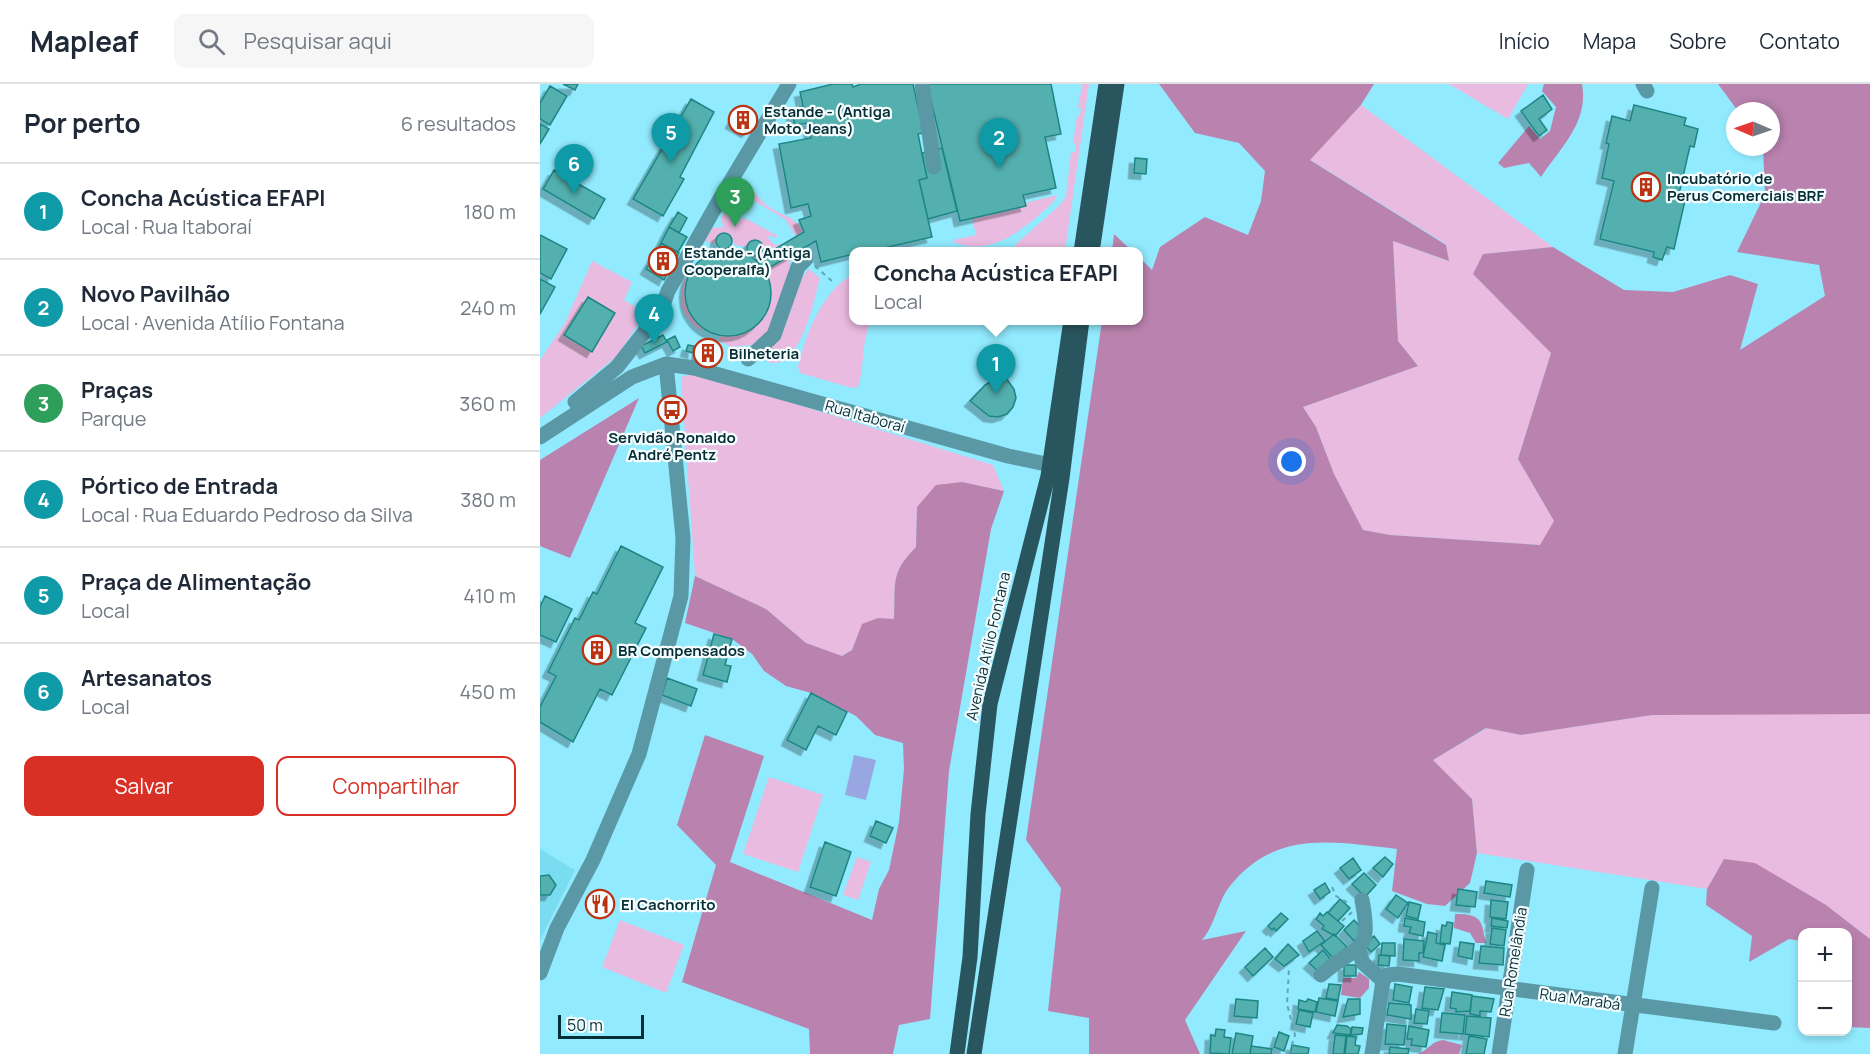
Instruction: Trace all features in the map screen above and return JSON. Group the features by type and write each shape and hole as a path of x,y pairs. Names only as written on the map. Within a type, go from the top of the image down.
{"main road":[{"path":"1082,247 1106,84"},
{"path":"1093,247 1117,84"},
{"name":"Avenida Atílio Fontana","path":"974,1054 1056,466 1071,325"},
{"name":"Avenida Atílio Fontana","path":"957,1054 970,957 978,814 990,704 1056,466 1081,325"}],"street":[{"path":"540,426 618,367 661,311 668,291 789,84"},
{"path":"922,84 934,167"},
{"path":"748,360 774,335 798,267 806,259"},
{"path":"540,436 632,376 666,364 683,538 681,596 639,754 592,860 549,946 540,973"},
{"name":"Rua Itaboraí","path":"666,364 694,368 1008,456 1056,466"},
{"name":"Rua Romelândia","path":"1499,1054 1527,870"},
{"path":"1624,1054 1652,888"},
{"path":"1321,975 1337,961 1358,950 1365,939 1367,928 1358,906"},
{"path":"1358,950 1363,963 1385,978 1372,1054"},
{"name":"Rua Marabá","path":"1385,978 1398,974 1774,1023"}],"path":[{"path":"806,259 833,282"},
{"path":"1332,887 1336,896 1358,906"},
{"path":"1288,1054 1295,1035 1287,1004 1289,968"}],"shaded area":[{"path":"1082,84 1089,84 1066,247 1014,247 1061,204 1066,196 1071,152 1075,152 1076,144 1073,143 1077,116 1080,116 1081,108 1078,108"},
{"path":"1159,84 1374,84 1361,105 1310,160 1446,245 1449,261 1393,241 1398,341 1418,366 1303,407 1316,427 1334,474 1363,530 1390,535 1540,545 1554,521 1518,459 1551,353 1473,274 1483,254 1553,247 1624,290 1673,292 1730,275 1758,284 1740,350 1825,296 1819,265 1737,252 1765,194 1763,156 1780,156 1780,102 1731,102 1718,84 1870,84 1870,714 1652,715 1521,735 1486,728 1433,760 1472,799 1477,853 1470,883 1445,906 1427,904 1392,891 1397,849 1328,843 1286,847 1266,855 1248,868 1230,886 1202,940 1246,931 1185,1020 1200,1054 1089,1054 1089,1018 1048,1011 1061,888 1026,840 1101,325 1143,325 1143,261 1152,270 1160,247 1205,217 1248,235 1261,201 1265,171 1239,143 1195,133"},
{"path":"1449,84 1528,84 1508,119"},
{"path":"1544,84 1582,84 1583,98 1572,134 1541,177 1529,163 1504,168 1498,163 1529,126 1540,139 1550,131 1556,107 1542,91"},
{"path":"1361,105 1553,247 1483,254 1473,274 1551,353 1518,459 1554,521 1541,545 1390,535 1363,530 1334,474 1316,427 1303,407 1418,366 1398,341 1393,241 1448,261 1446,244 1309,159"},
{"path":"739,183 752,190 769,207 793,220 804,232 796,237 786,220 741,193 737,187"},
{"path":"1057,195 1052,203 1030,223 999,242 977,247 953,242 953,240 976,235 972,218 1025,207 1025,203"},
{"path":"725,212 734,218 737,213 742,216 740,221 745,218 778,236 775,238 770,235 768,238 775,245 782,244 756,260 753,256 758,256 763,249 759,240 750,241 746,247 735,245 730,235 725,233 718,236 716,244 705,241 712,228 723,227 721,218"},
{"path":"1114,234 1128,247 1112,247"},
{"path":"796,252 790,261 791,278 778,317 761,344 732,347 719,341 720,335 746,331 764,317 770,296 765,270"},
{"path":"592,261 632,282 624,300 645,313 617,356 540,418 540,360 565,323"},
{"path":"809,269 820,278 803,334 788,357 779,362 768,362 762,355 778,336 801,279"},
{"path":"686,276 687,307 694,320 702,328 699,330 687,318 682,305 681,292"},
{"path":"849,277 849,325 870,325 858,387 852,388 800,373 798,367 817,314 832,291"},
{"path":"696,373 993,465 1004,491 962,482 917,507 916,547 907,556 898,573 894,620 878,618 858,634 852,650 841,656 806,643 766,609 695,576 681,377"},
{"path":"639,398 570,558 540,546 540,460"},
{"path":"962,482 1004,491 991,529 949,771 930,1019 899,1025 893,1054 810,1054 809,1029 682,982 716,865 677,825 705,735 764,756 730,862 872,920 879,889 889,870 899,822 904,769 903,743 875,735 856,716 811,693 786,686 764,671 752,654 732,639 685,623 695,576 766,609 806,643 842,656 852,650 862,624 878,618 894,619 898,573 907,556 916,547 917,507 936,485"},
{"path":"1870,714 1870,939 1826,905 1724,859 1707,889 1477,853 1472,799 1433,760 1487,728 1521,735 1652,715"},
{"path":"854,755 876,760 866,800 845,795"},
{"path":"769,777 823,795 798,872 743,854"},
{"path":"540,849 575,870 540,940"},
{"path":"857,857 871,862 858,900 843,895"},
{"path":"1724,859 1755,863 1826,905 1870,939 1870,1028 1852,1027 1852,928 1798,928 1798,940 1789,939 1749,962 1752,936 1706,905 1707,889"},
{"path":"1455,914 1476,917 1483,929 1486,943 1476,943 1470,933 1454,928"},
{"path":"620,920 684,945 666,993 602,967"},
{"path":"1359,972 1369,979 1369,988 1360,998 1341,995 1343,978 1356,978"},
{"path":"1443,1040 1462,1045 1459,1054 1418,1054 1436,1042"}],"building":[{"path":"563,84 578,84 575,90"},
{"path":"833,84 852,84 853,87 861,84 913,84 924,133 918,134 927,178 919,180 932,237 889,247 849,247 849,255 821,262 816,241 765,270 756,260 804,232 799,220 811,216 808,204 791,208 779,144 811,138 808,123 795,125 791,110 803,106 800,92"},
{"path":"927,84 1051,84 1061,134 1045,137 1056,188 1023,195 1026,206 960,221"},
{"path":"550,86 567,96 550,125 540,119 540,103"},
{"path":"1543,95 1552,109 1539,119 1547,130 1539,136 1521,111"},
{"path":"691,99 714,112 680,177 684,179 663,216 633,199"},
{"name":"Incubatório de Perus Comerciais BRF","path":"1634,105 1686,118 1684,125 1698,129 1694,147 1690,146 1679,194 1686,196 1674,249 1667,247 1662,260 1653,257 1654,252 1600,239 1614,181 1602,178 1612,116 1630,121"},
{"name":"Estande - (Antiga Moto Jeans)","path":"739,108 756,117 747,132 731,123"},
{"path":"540,124 549,129 540,144"},
{"path":"942,148 957,211 928,219 919,180 927,178 922,153"},
{"path":"1135,158 1147,159 1146,174 1134,173"},
{"path":"554,170 605,199 594,219 543,189"},
{"path":"678,212 687,218 679,233 669,227"},
{"path":"669,227 687,237 678,252 661,243"},
{"path":"721,233 727,233 732,241 730,247 721,249 716,244 716,238"},
{"path":"540,235 567,249 551,279 540,273"},
{"path":"752,240 758,240 763,248 761,254 752,256 747,251 747,245"},
{"name":"Estande - (Antiga Cooperalfa)","path":"661,243 679,253 664,280 646,269"},
{"path":"728,250 745,253 759,262 768,276 771,293 768,310 759,324 745,333 728,336 711,333 697,324 688,310 685,293 688,276 697,262 711,253"},
{"path":"540,279 555,287 540,314"},
{"path":"588,297 615,313 592,352 564,335"},
{"path":"663,335 667,342 645,353 641,346"},
{"path":"675,336 680,347 673,351 667,340"},
{"path":"688,345 694,346 693,353 686,351"},
{"name":"Bilheteria","path":"699,346 719,351 717,361 697,355"},
{"path":"1003,374 1014,389 1016,398 1013,407 1007,414 998,417 989,416 970,401 985,385"},
{"name":"BR Compensados","path":"621,546 663,567 635,623 646,628 612,695 600,689 573,742 540,722 540,707 556,676 548,672 575,618 579,620 593,592 597,594"},
{"path":"545,596 572,609 556,642 540,635 540,607"},
{"path":"714,634 732,639 725,665 731,666 727,682 703,675"},
{"path":"667,678 697,689 691,706 662,695"},
{"path":"811,693 847,712 836,735 818,726 806,750 787,740"},
{"path":"876,821 893,828 886,843 870,836"},
{"path":"825,842 851,852 836,896 810,887"},
{"path":"1385,857 1393,864 1383,877 1373,868"},
{"path":"1353,858 1361,870 1349,879 1340,868"},
{"path":"1364,873 1376,885 1365,897 1352,884"},
{"path":"549,875 556,885 550,895 540,895 540,876"},
{"path":"1486,881 1512,885 1510,897 1484,893"},
{"path":"1325,883 1330,892 1320,899 1314,890"},
{"path":"1458,889 1477,892 1475,907 1456,905"},
{"path":"1396,895 1408,903 1398,918 1386,909"},
{"path":"1340,899 1350,908 1338,921 1328,913"},
{"path":"1491,900 1508,902 1506,919 1490,917"},
{"path":"1409,902 1421,905 1418,919 1406,916"},
{"path":"1327,912 1344,926 1335,936 1322,929 1324,926 1316,919 1320,913 1323,916"},
{"path":"1281,913 1288,919 1276,931 1274,928 1272,930 1268,926"},
{"path":"1405,918 1425,922 1423,936 1409,933 1411,927 1404,926"},
{"path":"1492,918 1508,921 1507,928 1491,926"},
{"path":"1354,920 1365,932 1354,941 1344,930"},
{"path":"1447,922 1453,923 1450,944 1440,943 1442,925 1446,926"},
{"path":"1492,928 1506,930 1504,946 1490,944"},
{"path":"1317,931 1325,941 1309,952 1303,941"},
{"path":"1428,932 1437,934 1436,943 1445,945 1442,961 1423,957"},
{"path":"1334,934 1347,947 1333,958 1321,945"},
{"path":"1374,936 1380,944 1371,952 1364,944"},
{"path":"1404,939 1424,941 1423,953 1419,953 1419,961 1403,960"},
{"path":"1460,942 1474,944 1472,959 1458,956"},
{"path":"1382,943 1395,943 1395,956 1381,955"},
{"path":"1288,944 1299,955 1284,966 1275,959"},
{"path":"1481,946 1504,948 1503,965 1479,963"},
{"path":"1265,948 1273,957 1253,976 1245,967"},
{"path":"1323,950 1332,961 1320,973 1309,963"},
{"path":"1379,955 1390,956 1389,966 1378,965"},
{"path":"1344,965 1356,965 1356,976 1344,976"},
{"path":"1329,984 1341,985 1338,1000 1326,998"},
{"path":"1395,984 1412,987 1409,1003 1393,1000"},
{"path":"1425,987 1444,989 1438,1010 1422,1008"},
{"path":"1452,992 1472,995 1470,1011 1456,1012 1456,1009 1450,1008"},
{"path":"1472,996 1494,999 1491,1012 1480,1011 1480,1016 1470,1014"},
{"path":"1319,998 1338,1001 1335,1016 1316,1012"},
{"path":"1236,999 1258,1001 1257,1018 1234,1016"},
{"path":"1308,999 1317,1002 1315,1012 1298,1009 1299,1000 1306,1002"},
{"path":"1348,999 1360,999 1360,1014 1343,1017"},
{"path":"1389,1003 1411,1005 1411,1019 1387,1015"},
{"path":"1416,1009 1429,1011 1427,1024 1414,1023"},
{"path":"1299,1010 1313,1013 1310,1027 1296,1024"},
{"path":"1442,1013 1465,1015 1463,1034 1440,1032"},
{"path":"1467,1016 1491,1018 1489,1037 1465,1034"},
{"path":"1387,1024 1406,1026 1404,1045 1385,1044"},
{"path":"1337,1025 1351,1029 1350,1035 1333,1033"},
{"path":"1409,1026 1429,1030 1426,1047 1411,1045 1412,1039 1407,1039"},
{"path":"1352,1027 1363,1028 1362,1034 1351,1035"},
{"path":"1216,1029 1225,1030 1224,1037 1231,1038 1229,1054 1210,1053 1211,1035 1215,1036"},
{"path":"1279,1032 1289,1036 1284,1051 1274,1047"},
{"path":"1236,1033 1253,1036 1250,1054 1232,1054"},
{"path":"1335,1035 1346,1036 1344,1054 1333,1054"},
{"path":"1347,1036 1356,1037 1355,1045 1360,1046 1358,1054 1345,1054"},
{"path":"1469,1036 1487,1039 1484,1054 1466,1054"},
{"path":"1292,1045 1309,1048 1308,1054 1290,1054"},
{"path":"1251,1046 1272,1049 1271,1054 1250,1054"},
{"path":"1390,1047 1409,1049 1408,1054 1389,1054"}],"place":[{"name":"Estande - (Antiga Moto Jeans)","path":"743,120"},
{"name":"Praça de Alimentação","path":"671,163"},
{"name":"Novo Pavilhão","path":"999,168"},
{"name":"Incubatório de Perus Comerciais BRF","path":"1646,187"},
{"name":"Artesanatos","path":"574,194"},
{"name":"Praças","path":"735,227"},
{"name":"Estande - (Antiga Cooperalfa)","path":"663,261"},
{"name":"Pórtico de Entrada","path":"654,344"},
{"name":"Bilheteria","path":"708,353"},
{"name":"Concha Acústica EFAPI","path":"996,394"},
{"name":"Servidão Ronaldo André Pentz","path":"672,410"},
{"name":"BR Compensados","path":"597,650"},
{"name":"El Cachorrito","path":"600,904"}]}
